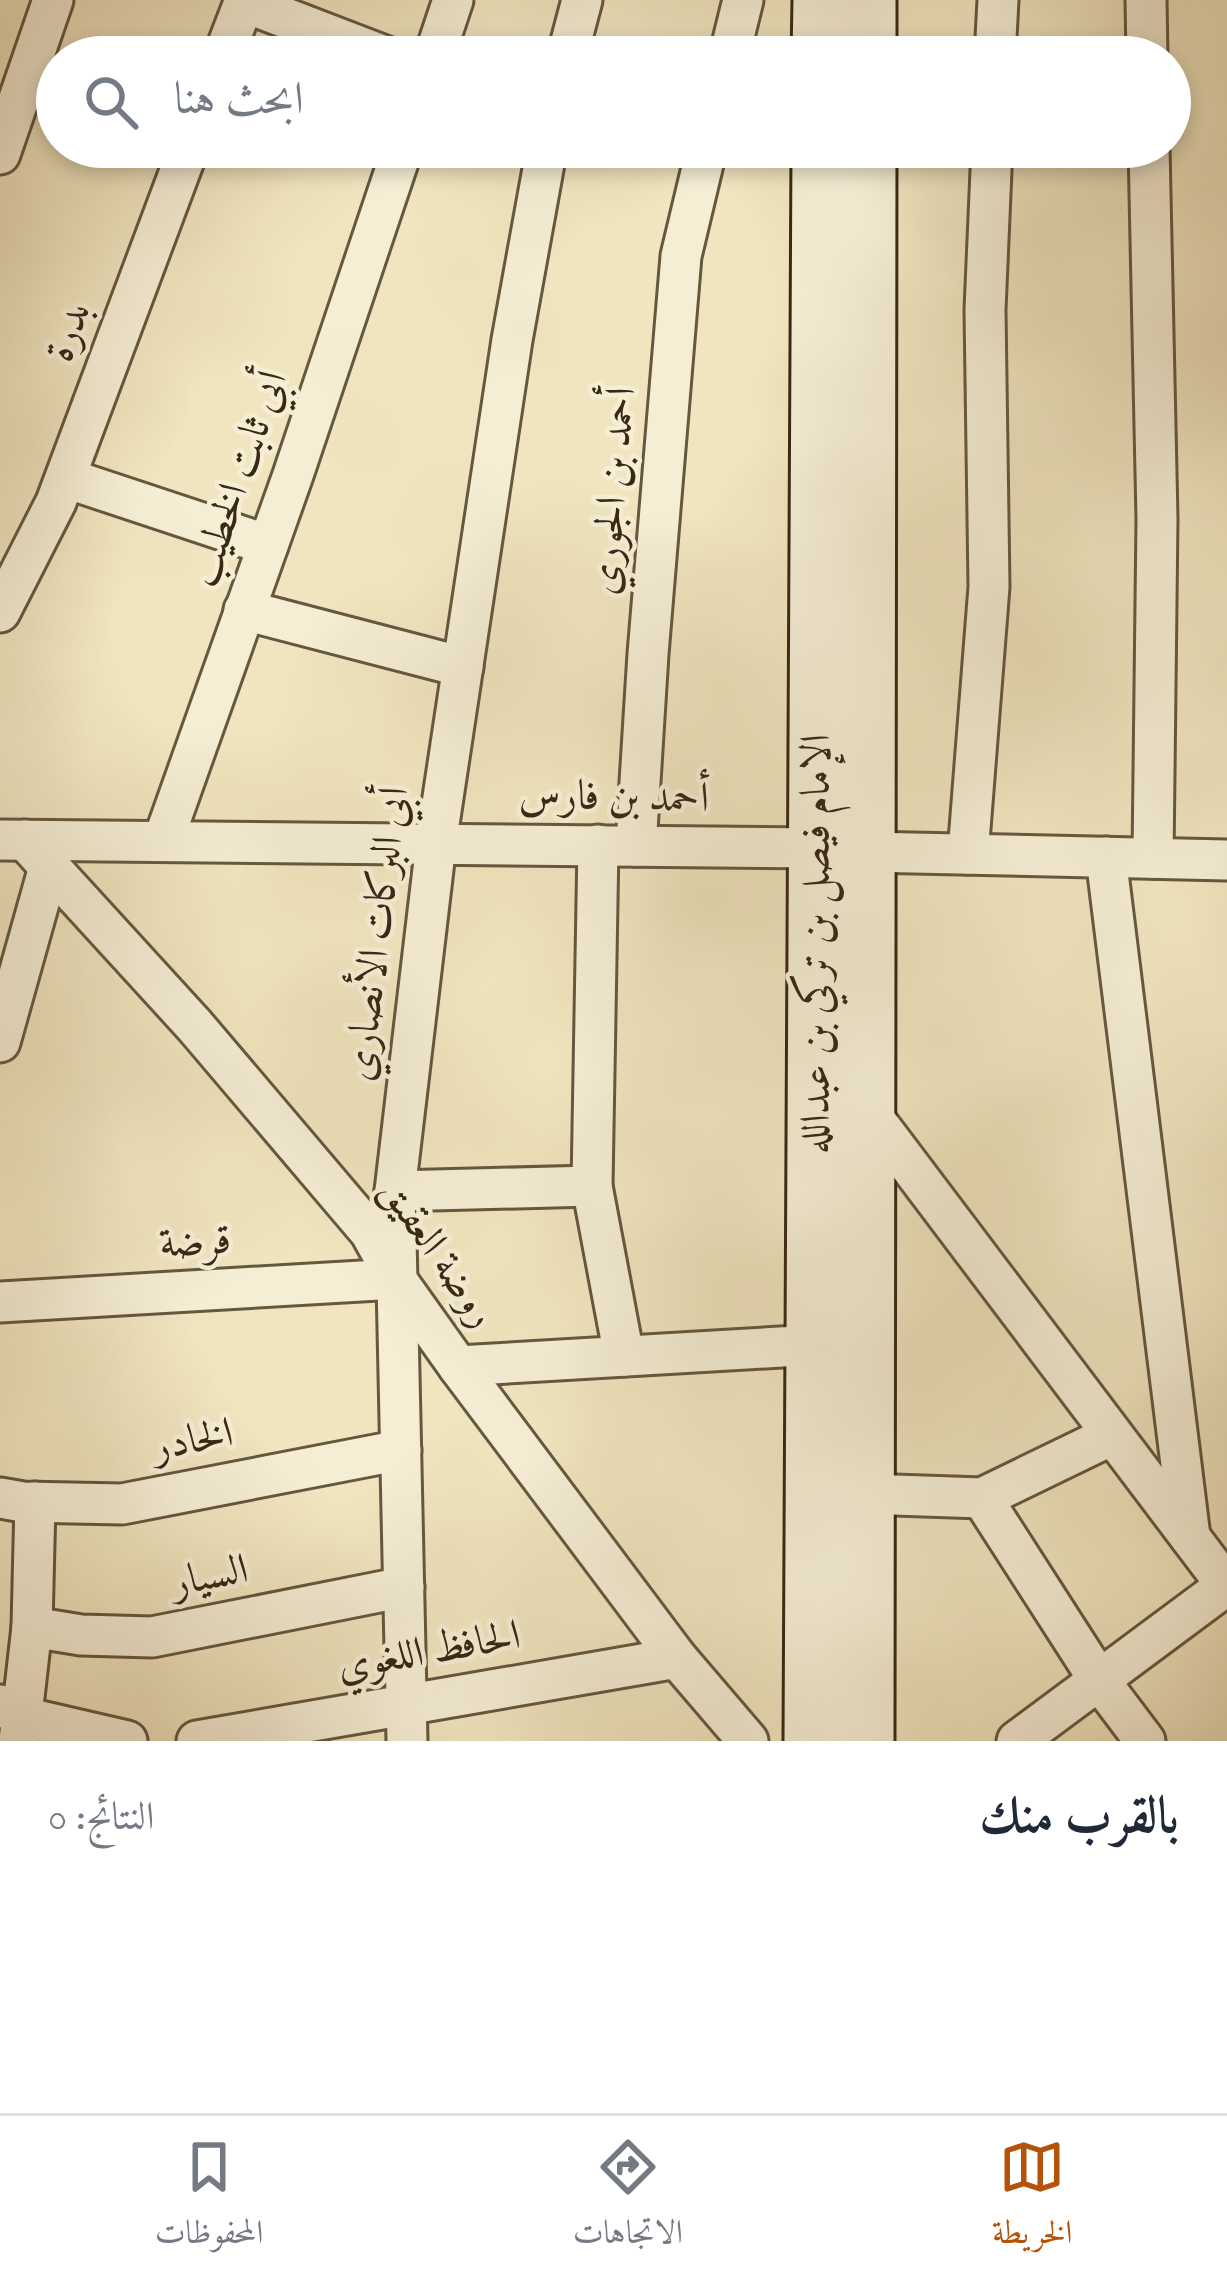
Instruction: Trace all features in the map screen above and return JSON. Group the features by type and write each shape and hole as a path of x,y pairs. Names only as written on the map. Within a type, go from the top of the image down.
{"main road":[{"path":"821,36 822,0"},
{"path":"867,0 867,36"},
{"name":"الإمام فيصل بن تركي بن عبدالله","path":"822,168 842,850 866,1108 865,1741"},
{"name":"الإمام فيصل بن تركي بن عبدالله","path":"813,1741 815,1346 842,850 866,168"}],"street":[{"path":"41,36 53,0"},
{"path":"441,36 453,0"},
{"path":"573,36 582,0"},
{"path":"734,36 743,0"},
{"path":"996,36 998,0"},
{"path":"1145,0 1146,36"},
{"path":"231,36 244,1 333,36"},
{"path":"0,154 36,49"},
{"name":"بدرة","path":"0,612 56,502 181,168"},
{"name":"أبي ثابت الخطيب","path":"163,841 396,168"},
{"name":"أبي البركات الأنصاري","path":"407,1722 395,1191 436,844 512,340 543,168"},
{"name":"أحمد بن الجوري","path":"624,1356 592,1186 617,845 648,654 681,256 702,168"},
{"path":"968,854 989,586 985,310 991,168"},
{"path":"1149,168 1157,519 1154,858"},
{"path":"65,478 268,545"},
{"path":"244,610 463,667"},
{"name":"أحمد بن فارس","path":"25,849 163,841 617,845 1227,860"},
{"path":"0,1042 25,849"},
{"name":"روضة العقيق","path":"25,849 195,1026 370,1232 396,1279 458,1366 677,1658 748,1741"},
{"path":"1106,857 1190,1537"},
{"path":"866,1108 1227,1586 1017,1741"},
{"path":"395,1191 592,1186"},
{"name":"قرضة","path":"0,1302 396,1279"},
{"path":"458,1366 815,1346"},
{"path":"865,1494 982,1498 1112,1435"},
{"name":"الخادر","path":"17,1500 122,1504 401,1450"},
{"path":"982,1498 1099,1680 1145,1741"},
{"path":"17,1500 32,1627 14,1721 127,1741"},
{"name":"السيار","path":"32,1627 81,1635 152,1637 404,1587"},
{"name":"الحافظ اللغوي","path":"197,1741 407,1722 677,1658"}]}
